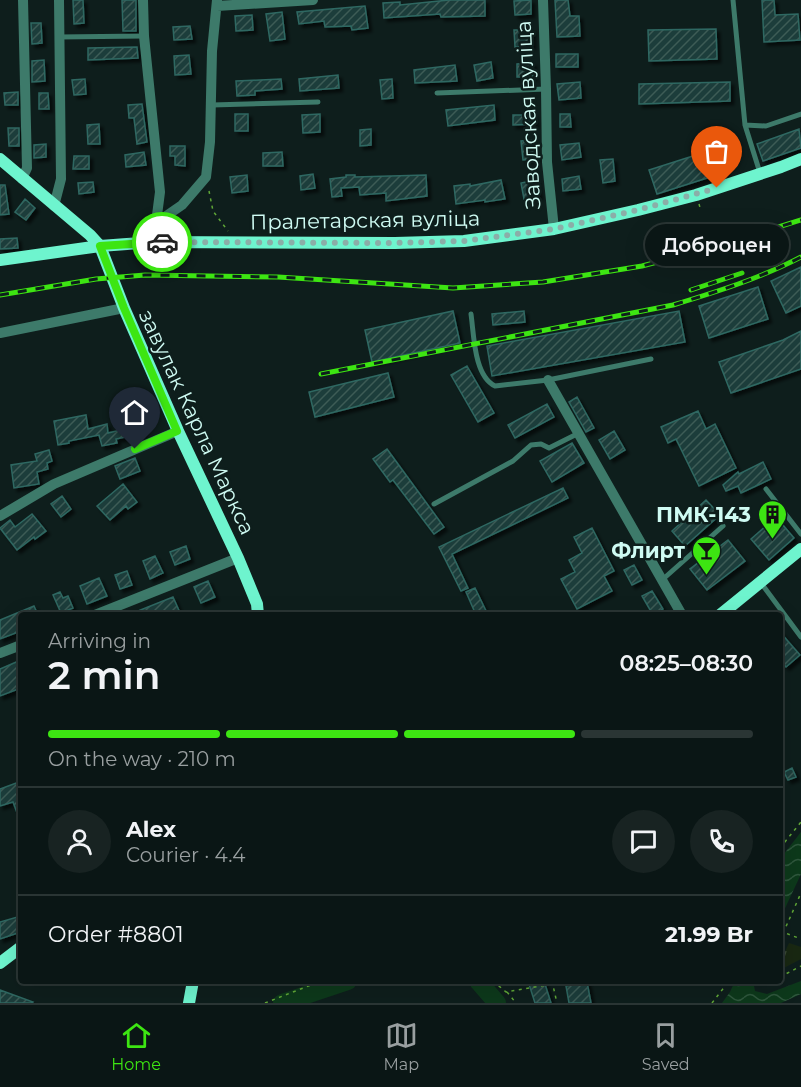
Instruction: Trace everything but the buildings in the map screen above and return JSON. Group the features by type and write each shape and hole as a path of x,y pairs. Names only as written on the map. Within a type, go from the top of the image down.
{"street":[{"path":"22,179 27,168 23,0"},
{"path":"54,206 61,179 59,0"},
{"path":"143,0 144,36 160,192 154,242"},
{"path":"156,223 182,205 206,177 210,142 212,51 217,3 313,0"},
{"name":"Заводская вуліца","path":"543,0 547,162 554,229"},
{"path":"0,159 100,246"},
{"name":"Пралетарская вуліца","path":"0,260 100,246 154,242 464,241 554,229 638,210 696,195 801,159"},
{"name":"завулак Карла Маркса","path":"100,246 177,431 238,558 257,612"},
{"path":"0,333 124,308"},
{"path":"548,380 680,612"},
{"path":"0,516 54,484 177,431"},
{"path":"724,612 801,549"},
{"path":"103,612 238,558"},
{"path":"0,653 18,646"},
{"path":"0,963 18,949"},
{"path":"189,1003 192,984"}],"lane":[{"path":"733,0 745,125 760,174"},
{"path":"59,38 144,36"},
{"path":"436,93 546,88"},
{"path":"210,105 318,102"},
{"path":"745,125 766,126 801,114"},
{"path":"471,314 482,375 488,383 495,386 548,380 651,359"},
{"path":"434,504 513,461 531,445 541,444 549,448 577,434"},
{"path":"766,489 801,534"},
{"path":"662,580 723,526"},
{"path":"761,583 782,612"},
{"path":"783,613 801,637"}],"path":[{"path":"206,177 213,211 235,242"},
{"path":"783,844 801,822"},
{"path":"801,893 784,932 801,939"},
{"path":"783,975 801,966"},
{"path":"265,1003 313,984"},
{"path":"497,984 516,1003"},
{"path":"506,992 543,984"},
{"path":"552,984 557,1003"},
{"path":"712,1003 727,984"}],"green space":[{"path":"789,943 801,947 801,959 783,968 783,956"}],"water":[{"path":"801,832 801,874 783,913 783,855"},
{"path":"801,981 801,994 781,1003 722,1003 734,984 754,984 755,991 767,994"}],"waterway":[{"path":"282,1003 339,984"},
{"path":"481,984 497,1003"}],"railway":[{"path":"0,295 96,279 145,275 278,277 453,288 543,282 642,266 715,247 801,220"},
{"path":"321,374 673,305 722,290 801,257"},
{"path":"691,290 742,273"}],"way so far":[{"path":"162,242 464,241 554,229 638,210 717,188"}],"place":[{"name":"Доброцен","path":"717,188"},
{"name":"ПМК-143","path":"772,540"},
{"name":"Флирт","path":"706,576"}],"route":[{"path":"135,449 177,431 108,270 100,246 162,242"}]}
